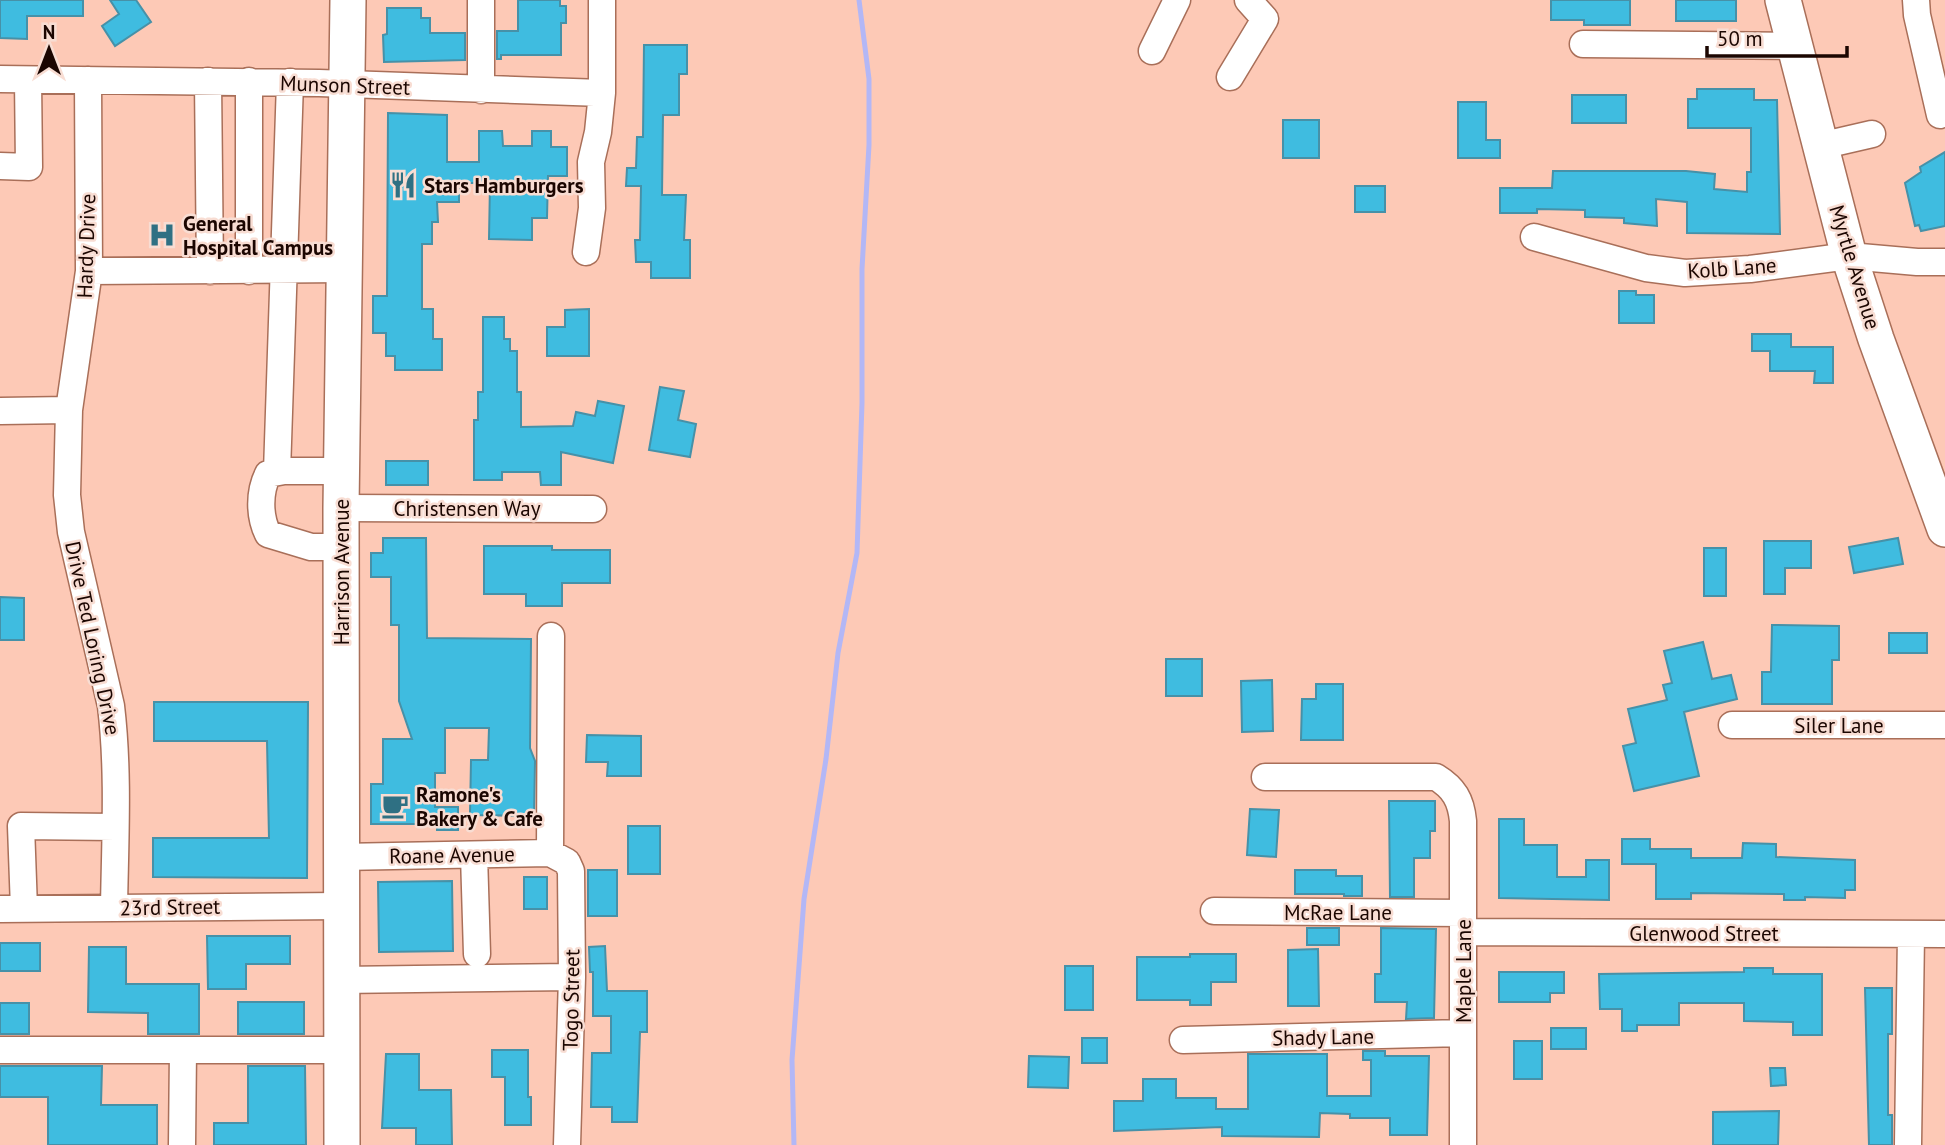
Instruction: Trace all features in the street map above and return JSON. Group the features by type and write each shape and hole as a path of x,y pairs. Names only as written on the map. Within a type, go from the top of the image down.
{"main road":[{"name":"Harrison Avenue","path":"342,1145 341,471 348,0"},
{"name":"Myrtle Avenue","path":"1783,0 1849,256 1945,529"}],"street":[{"path":"481,0 481,90"},
{"path":"586,252 592,208 591,162 598,132 602,93 602,0"},
{"path":"1152,51 1177,0"},
{"path":"1230,77 1265,19 1248,0"},
{"path":"1916,0 1940,115"},
{"path":"1583,44 1794,46"},
{"name":"Munson Street","path":"0,79 249,81 602,93"},
{"path":"0,166 29,167 28,79"},
{"name":"Hardy Drive","path":"69,410 89,271 88,80"},
{"path":"208,81 210,271"},
{"path":"249,81 249,271"},
{"path":"278,472 290,82"},
{"path":"1820,146 1872,134"},
{"name":"Kolb Lane","path":"1534,237 1646,268 1685,273 1750,269 1849,256 1945,262"},
{"path":"89,271 344,269"},
{"path":"0,411 69,410"},
{"name":"Drive Ted Loring Drive","path":"69,410 68,512 111,706 116,760 114,908"},
{"path":"341,471 268,474 263,484 262,522 268,534 311,548 341,548"},
{"name":"Christensen Way","path":"341,508 593,509"},
{"name":"Togo Street","path":"551,636 556,856 571,871 572,977 567,1145"},
{"name":"Siler Lane","path":"1732,725 1945,725"},
{"name":"Maple Lane","path":"1265,777 1436,778 1450,787 1458,799 1463,821 1463,1145"},
{"path":"12,909 21,826 116,827"},
{"path":"474,855 477,954"},
{"name":"Roane Avenue","path":"341,857 556,856"},
{"name":"23rd Street","path":"12,909 341,906"},
{"name":"McRae Lane","path":"1213,911 1463,922"},
{"name":"Glenwood Street","path":"1463,922 1945,934"},
{"path":"1908,1145 1910,934"},
{"path":"341,980 572,977"},
{"name":"Shady Lane","path":"1183,1040 1463,1033"},
{"path":"0,1050 342,1050"},
{"path":"183,1050 183,1145"}],"building":[{"path":"0,0 83,0 83,16 27,16 27,39 0,38"},
{"path":"110,0 136,0 151,22 115,46 102,26 119,14"},
{"path":"518,0 560,0 560,6 566,6 566,23 561,23 561,55 501,55 501,59 497,59 497,31 518,31"},
{"path":"1551,0 1630,0 1630,25 1584,25 1584,20 1551,20"},
{"path":"1676,0 1736,0 1736,21 1676,21"},
{"path":"387,8 421,8 421,18 430,18 430,33 465,33 465,60 384,62 383,35 387,34"},
{"path":"644,45 687,45 687,74 679,74 679,115 663,115 662,195 686,195 684,240 690,240 690,278 651,278 651,262 636,262 635,240 640,240 641,186 626,186 627,168 636,168 637,137 643,137"},
{"path":"1697,89 1754,89 1754,100 1777,100 1780,234 1687,233 1687,202 1656,199 1657,226 1624,223 1624,218 1585,217 1585,210 1537,209 1537,213 1500,213 1500,188 1552,188 1553,171 1686,171 1715,174 1714,189 1747,192 1747,172 1751,172 1751,128 1688,128 1688,99 1697,99"},
{"path":"1572,95 1626,95 1626,123 1572,123"},
{"path":"1458,102 1486,102 1486,140 1500,140 1500,158 1458,158"},
{"path":"388,113 447,115 447,162 479,162 479,131 502,131 503,146 532,146 532,131 551,131 551,147 567,147 567,176 548,176 547,218 532,218 532,240 489,239 490,183 459,183 459,202 437,202 438,222 432,222 432,244 422,244 422,309 433,309 433,339 442,339 442,370 395,370 395,356 386,356 386,333 373,333 373,296 387,296"},
{"path":"1283,120 1319,120 1319,158 1283,158"},
{"path":"1945,152 1945,226 1921,231 1919,225 1915,226 1905,183 1921,172 1920,167"},
{"path":"1355,186 1385,186 1385,212 1355,212"},
{"path":"1619,291 1654,295 1654,323 1619,323"},
{"path":"589,309 589,356 547,356 547,327 565,327 565,310"},
{"path":"483,317 504,317 504,339 510,339 510,351 517,351 517,392 521,392 521,427 573,426 576,412 595,416 598,401 624,406 613,463 561,452 561,485 541,485 540,472 502,472 502,480 474,480 474,420 478,420 478,392 483,392"},
{"path":"1752,334 1791,334 1791,347 1833,347 1833,383 1814,383 1815,371 1770,371 1770,351 1752,351"},
{"path":"660,387 684,391 678,420 696,424 690,457 649,450"},
{"path":"386,461 428,461 428,485 386,485"},
{"path":"383,538 426,538 427,638 531,639 530,748 535,761 534,816 470,815 471,760 488,760 489,728 445,728 445,773 435,773 435,807 458,807 458,830 437,830 437,824 371,824 371,784 383,784 383,739 412,739 399,701 399,625 391,625 391,577 371,577 371,553 383,553"},
{"path":"1898,538 1903,564 1854,573 1849,547"},
{"path":"1764,541 1811,541 1811,568 1785,568 1785,594 1764,594"},
{"path":"484,546 552,546 552,550 610,550 610,583 562,583 562,606 526,606 526,594 484,594"},
{"path":"1704,548 1726,548 1726,596 1704,596"},
{"path":"0,597 24,598 24,640 0,640"},
{"path":"1772,625 1839,626 1839,660 1832,660 1832,704 1762,704 1762,672 1771,672"},
{"path":"1889,633 1927,633 1927,653 1889,653"},
{"path":"1703,642 1712,679 1731,675 1737,699 1684,712 1699,776 1634,791 1623,746 1636,743 1628,709 1667,700 1663,685 1672,683 1664,651"},
{"path":"1166,659 1202,659 1202,696 1166,696"},
{"path":"1272,680 1273,731 1242,732 1241,681"},
{"path":"1316,684 1343,684 1343,740 1301,740 1302,699 1316,699"},
{"path":"154,702 308,702 307,878 153,877 153,838 269,838 267,741 154,741"},
{"path":"587,735 641,736 641,776 607,776 608,762 586,762"},
{"path":"1389,801 1435,801 1435,831 1430,831 1430,858 1414,858 1414,897 1390,897"},
{"path":"1250,809 1279,810 1276,857 1247,855"},
{"path":"1499,819 1524,819 1524,845 1557,845 1557,877 1586,877 1586,860 1609,860 1609,900 1499,898"},
{"path":"628,826 660,826 660,874 628,874"},
{"path":"1622,839 1650,839 1650,849 1691,849 1691,858 1742,858 1743,843 1776,844 1776,857 1855,860 1855,890 1845,890 1845,898 1805,897 1805,900 1784,900 1784,894 1691,893 1691,899 1656,899 1656,864 1622,864"},
{"path":"588,870 617,870 617,916 588,916"},
{"path":"1295,870 1336,870 1336,876 1362,876 1362,896 1295,894"},
{"path":"524,877 547,877 547,909 524,909"},
{"path":"452,881 453,951 379,952 378,882"},
{"path":"1307,928 1339,928 1339,945 1307,945"},
{"path":"1381,928 1436,929 1434,1018 1406,1019 1407,1002 1375,1002 1375,974 1381,974"},
{"path":"207,936 290,936 290,964 246,964 246,989 208,989"},
{"path":"0,943 40,943 40,971 0,971"},
{"path":"605,946 607,991 647,991 647,1032 640,1032 637,1122 612,1122 612,1107 591,1107 592,1053 611,1053 611,1016 593,1016 593,972 590,972 589,947"},
{"path":"89,947 126,947 126,984 199,984 199,1034 148,1034 148,1013 88,1012"},
{"path":"1318,949 1319,1006 1288,1006 1288,950"},
{"path":"1190,954 1236,954 1236,982 1211,982 1211,1005 1190,1005 1190,1000 1137,1000 1137,957 1190,957"},
{"path":"1065,966 1093,966 1093,1010 1065,1010"},
{"path":"1744,968 1773,968 1773,974 1822,974 1822,1035 1793,1035 1793,1022 1744,1021 1744,1003 1679,1003 1679,1025 1637,1025 1637,1031 1622,1031 1622,1009 1600,1009 1599,974 1744,972"},
{"path":"1499,972 1564,972 1564,993 1550,993 1550,1002 1499,1002"},
{"path":"1865,988 1892,988 1892,1034 1888,1034 1888,1115 1892,1115 1892,1145 1869,1145"},
{"path":"238,1002 304,1002 304,1034 238,1034"},
{"path":"0,1003 29,1003 29,1034 0,1034"},
{"path":"1551,1028 1586,1028 1586,1049 1551,1049"},
{"path":"1082,1038 1107,1038 1107,1063 1082,1063"},
{"path":"1514,1041 1542,1041 1542,1079 1514,1079"},
{"path":"492,1050 528,1050 531,1125 505,1125 505,1077 492,1077"},
{"path":"1363,1051 1385,1051 1385,1056 1429,1056 1427,1135 1390,1135 1390,1118 1350,1118 1350,1114 1320,1113 1319,1137 1222,1136 1222,1127 1114,1131 1114,1101 1143,1101 1143,1079 1176,1079 1176,1098 1216,1098 1216,1109 1248,1109 1248,1054 1327,1054 1327,1096 1371,1096 1371,1060 1363,1060"},
{"path":"386,1054 419,1054 419,1090 451,1090 452,1145 416,1145 416,1128 382,1128"},
{"path":"1029,1056 1069,1057 1068,1088 1028,1087"},
{"path":"0,1066 102,1066 101,1105 157,1105 157,1145 48,1145 48,1097 0,1097"},
{"path":"248,1066 305,1066 306,1145 214,1145 214,1123 248,1123"},
{"path":"1770,1068 1785,1068 1786,1085 1771,1086"},
{"path":"1779,1111 1778,1145 1713,1145 1713,1112"}],"waterway":[{"path":"794,1145 792,1060 804,899 826,759 838,653 857,553 862,403 862,269 869,145 869,79 859,0"}],"place":[{"name":"Stars Hamburgers","path":"403,185"},
{"name":"General Hospital Campus","path":"162,235"},
{"name":"Ramone's Bakery & Cafe","path":"395,806"}]}
